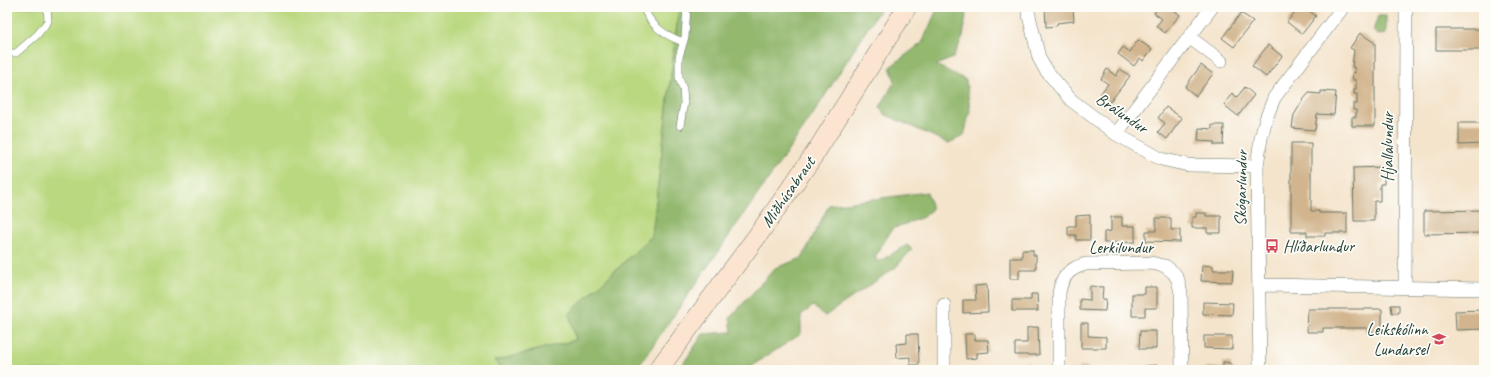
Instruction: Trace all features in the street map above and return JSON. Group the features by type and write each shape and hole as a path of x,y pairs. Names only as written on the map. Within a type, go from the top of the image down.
{"street":[{"name":"Miðhúsabraut","path":"658,370 758,235 814,155 907,7"},
{"name":"Brálundur","path":"1027,7 1039,58 1045,69 1071,100 1116,134 1161,159 1188,165 1257,166"},
{"path":"1116,134 1212,7"},
{"name":"Skógarlundur","path":"1260,370 1257,166 1261,138 1274,98 1343,7"},
{"name":"Hjallalundur","path":"1404,288 1405,7"},
{"path":"1189,37 1221,61"},
{"name":"Lerkilundur","path":"1059,370 1059,293 1060,286 1070,271 1076,266 1086,264 1144,263 1165,266 1174,273 1178,280 1181,293 1182,370"},
{"path":"1259,285 1484,289"},
{"path":"944,305 944,370"}],"lane":[{"path":"7,53 16,53 37,35 48,21 47,7"},
{"path":"643,7 650,19 668,37 684,42"},
{"path":"680,126 684,103 684,89 679,78 680,57 684,42 687,7"}],"green space":[{"path":"7,7 679,7 652,236 569,314 576,340 495,361 501,370 7,370"},
{"path":"679,7 881,7 812,116 636,370 501,370 495,361 576,340 569,314 652,236"},
{"path":"938,7 967,7 963,37 953,58 936,65 966,80 970,110 964,136 948,143 884,114 880,107 895,81 890,67 922,43"},
{"path":"1378,16 1386,16 1386,34 1377,35 1374,32"},
{"path":"927,192 932,209 923,217 892,229 875,257 878,262 907,245 912,249 896,267 825,316 813,306 801,315 801,334 745,370 679,370 703,334 732,332 730,318 775,268 802,258 829,205"}],"building":[{"path":"1045,7 1073,7 1074,21 1057,23 1057,26 1046,27"},
{"path":"1158,7 1170,7 1180,15 1165,33 1156,26 1162,19 1154,13"},
{"path":"1299,7 1304,7 1316,16 1302,34 1287,22"},
{"path":"1241,13 1253,21 1234,47 1222,38"},
{"path":"1436,29 1484,29 1484,50 1436,50"},
{"path":"1360,33 1375,43 1375,126 1352,126 1352,117 1356,117 1356,110 1353,110 1353,104 1357,104 1357,94 1354,94 1354,89 1356,89 1356,80 1353,80 1352,73 1355,73 1354,67 1352,67 1354,50 1350,48"},
{"path":"1138,40 1152,49 1143,61 1140,58 1134,66 1118,54 1123,47 1130,52"},
{"path":"1268,45 1282,56 1266,77 1252,66"},
{"path":"1201,65 1213,74 1196,96 1185,87"},
{"path":"1107,69 1116,76 1120,69 1130,76 1110,102 1100,94 1108,84 1101,79"},
{"path":"1245,87 1254,95 1238,116 1224,105 1232,93 1237,97"},
{"path":"1321,91 1336,92 1334,115 1317,114 1315,130 1292,128 1294,115 1303,100 1309,93 1321,94"},
{"path":"1166,107 1182,118 1167,139 1158,132 1165,123 1158,118"},
{"path":"1459,123 1484,123 1484,144 1459,145"},
{"path":"1212,125 1224,125 1223,145 1214,145 1214,142 1198,141 1199,128 1212,129"},
{"path":"1291,143 1311,143 1311,211 1319,211 1319,213 1347,213 1347,233 1325,233 1325,236 1307,236 1307,232 1291,232"},
{"path":"1384,167 1384,184 1380,184 1380,201 1374,201 1374,221 1354,221 1353,168"},
{"path":"1484,210 1484,233 1424,234 1424,211"},
{"path":"1196,213 1206,213 1206,216 1221,216 1221,233 1207,233 1207,228 1192,228 1192,217 1196,217"},
{"path":"1090,215 1090,240 1076,240 1076,235 1068,235 1068,226 1076,226 1076,216"},
{"path":"1111,217 1122,217 1122,226 1135,226 1135,242 1104,243 1104,232 1111,231"},
{"path":"1156,218 1171,218 1171,230 1180,230 1180,242 1146,241 1146,231 1156,231"},
{"path":"1022,250 1033,250 1033,255 1036,255 1036,270 1019,270 1019,279 1010,279 1010,258 1022,258"},
{"path":"1202,265 1213,266 1213,270 1233,270 1232,282 1201,281"},
{"path":"987,285 988,312 963,313 963,300 976,300 975,286"},
{"path":"1090,286 1103,287 1102,299 1106,299 1105,311 1080,310 1080,299 1090,300"},
{"path":"1145,287 1157,287 1157,308 1145,308 1145,316 1132,316 1132,294 1145,294"},
{"path":"1031,294 1037,294 1038,311 1012,311 1012,300 1031,300"},
{"path":"1203,302 1233,303 1232,315 1203,314"},
{"path":"1391,305 1399,305 1399,313 1392,313"},
{"path":"1308,309 1382,309 1382,332 1367,332 1367,328 1323,328 1323,332 1307,332"},
{"path":"1484,310 1484,329 1456,330 1455,311"},
{"path":"1081,323 1088,323 1088,336 1106,337 1106,348 1081,348"},
{"path":"1038,327 1039,355 1015,355 1015,343 1027,343 1027,328"},
{"path":"1140,331 1156,331 1156,349 1139,349"},
{"path":"907,334 918,334 919,365 910,365 910,357 897,358 896,344 907,343"},
{"path":"965,334 975,334 975,340 988,340 989,352 977,353 977,358 966,359"},
{"path":"1204,336 1232,336 1232,349 1204,348"},
{"path":"1223,362 1231,363 1231,368 1234,368 1234,370 1205,370 1205,367 1223,368"},
{"path":"1157,365 1157,370 1146,370 1146,366"},
{"path":"1080,366 1088,367 1088,370 1080,370"},
{"path":"1030,367 1039,367 1039,370 1030,370"},
{"path":"1346,368 1346,370 1334,370 1334,369"}],"place":[{"name":"Hlíðarlundur","path":"1272,246"},
{"name":"Leikskólinn Lundarsel","path":"1439,339"}]}
